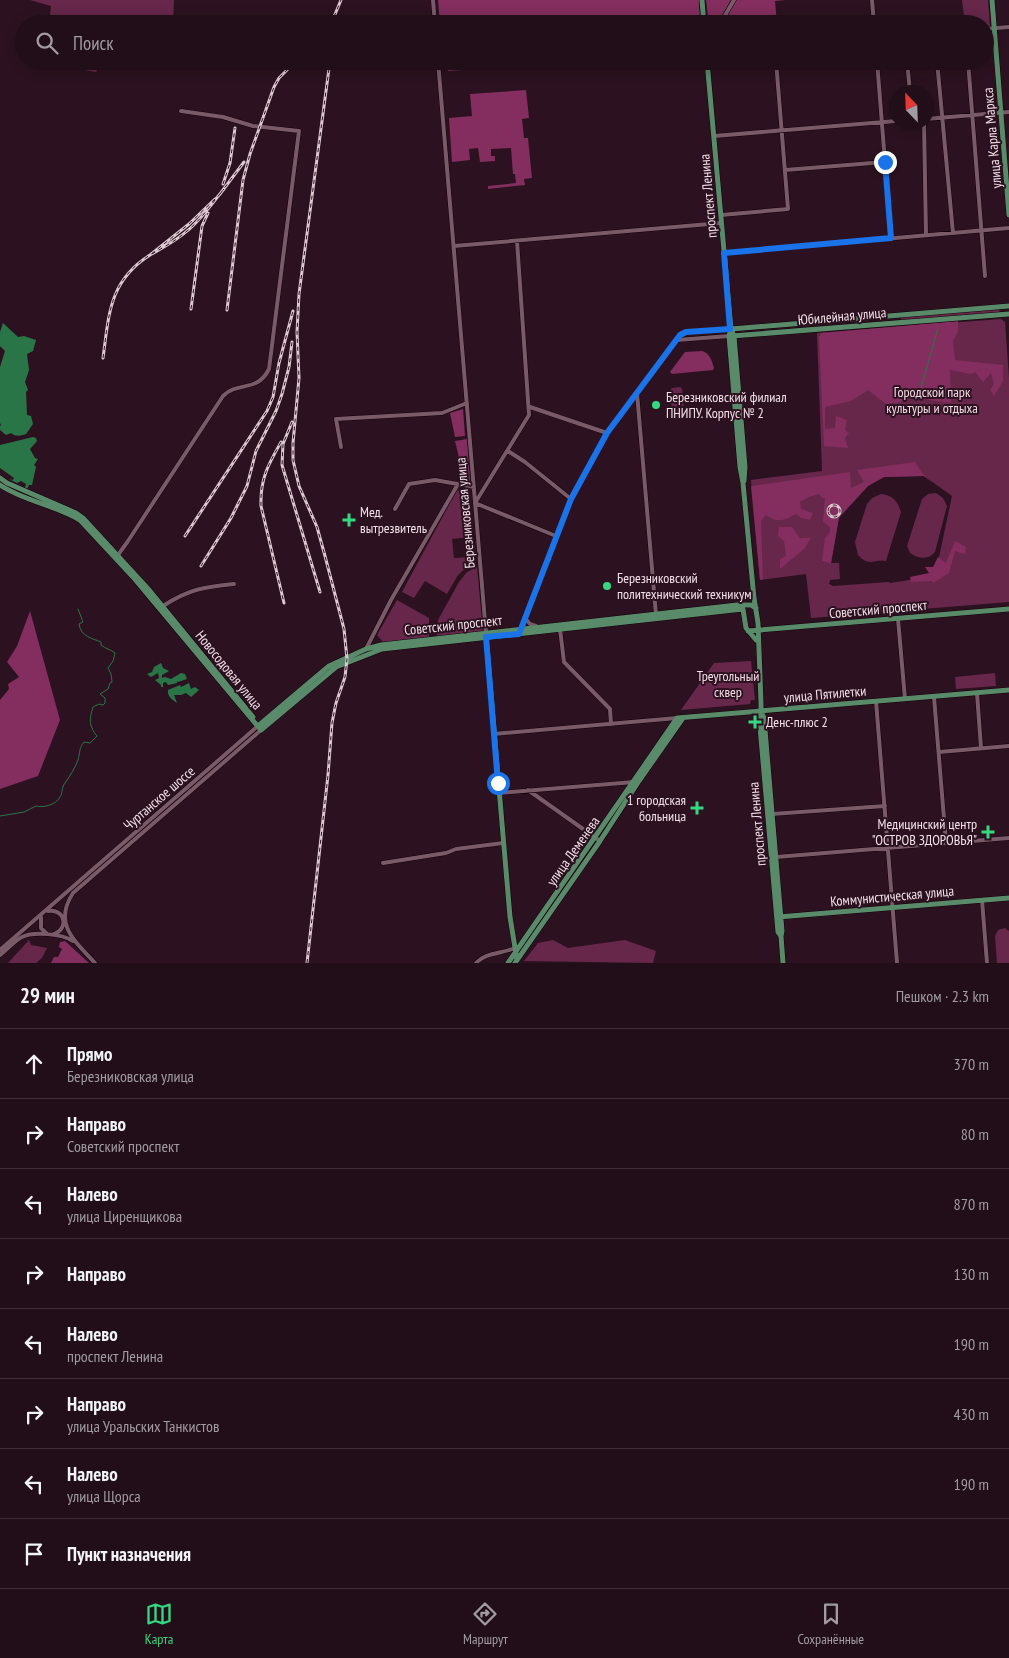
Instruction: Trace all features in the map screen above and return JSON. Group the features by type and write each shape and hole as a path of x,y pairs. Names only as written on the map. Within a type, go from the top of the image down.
{"main road":[{"path":"702,0 703,15"},
{"name":"улица Карла Маркса","path":"992,0 993,15"},
{"name":"улица Карла Маркса","path":"994,28 1009,215"},
{"name":"проспект Ленина","path":"708,70 731,336 740,467 758,630 761,711 764,718 776,857 779,917"},
{"name":"Юбилейная улица","path":"730,329 1009,306"},
{"name":"Юбилейная улица","path":"731,336 1009,314"},
{"name":"Новосодовая улица","path":"0,478 7,483 76,513 118,555 163,606 240,700 260,728"},
{"name":"Новосодовая улица","path":"0,484 80,520 133,577 260,728"},
{"path":"754,598 743,609 745,626 754,636 758,646"},
{"path":"748,604 756,608"},
{"name":"Советский проспект","path":"333,663 364,652 382,649 520,631 560,629 748,604"},
{"name":"Советский проспект","path":"520,631 538,627 743,609"},
{"name":"Советский проспект","path":"748,631 1009,609"},
{"name":"Березниковская улица","path":"486,635 503,843 512,933 517,962"},
{"name":"Чуртанское шоссе","path":"260,728 336,666 364,652"},
{"name":"Чуртанское шоссе","path":"260,728 333,663"},
{"name":"улица Пятилетки","path":"680,718 1009,690"},
{"name":"проспект Ленина","path":"761,711 759,716 782,931 783,963"},
{"name":"улица Деменева","path":"517,962 680,718"},
{"name":"улица Деменева","path":"508,963 515,950 598,839 634,782 657,752"},
{"name":"Коммунистическая улица","path":"779,917 1009,898"}],"street":[{"path":"433,0 434,15"},
{"path":"725,15 734,0"},
{"path":"872,0 873,15"},
{"path":"994,28 1009,27"},
{"name":"Березниковская улица","path":"439,70 486,635"},
{"path":"721,215 788,209 777,70"},
{"path":"878,70 891,238"},
{"path":"908,70 909,85"},
{"path":"938,70 952,233"},
{"path":"969,70 985,276"},
{"path":"118,555 223,396 228,391 249,387 258,382 265,377 269,369 299,131 253,126 223,117 181,111"},
{"path":"934,119 1009,112"},
{"path":"714,136 889,122"},
{"path":"924,130 926,235"},
{"path":"785,170 885,162"},
{"path":"454,246 721,223"},
{"path":"724,253 1009,228"},
{"path":"517,240 530,407 529,415 475,503 556,536"},
{"path":"520,631 571,499 607,433 677,340 686,332 730,329"},
{"name":"Юбилейная улица","path":"677,340 731,336"},
{"path":"637,393 656,616"},
{"path":"341,448 336,419 442,413 467,403"},
{"path":"530,407 607,433"},
{"path":"508,451 525,462 571,499"},
{"path":"394,509 409,484 435,480 474,487"},
{"path":"364,652 391,600 458,484"},
{"path":"163,606 188,591 208,586 234,584"},
{"path":"525,618 530,624 538,627"},
{"path":"898,618 905,699"},
{"path":"560,629 564,662 610,710 611,724"},
{"path":"977,693 982,748"},
{"path":"934,696 946,843"},
{"path":"876,701 897,963"},
{"name":"улица Пятилетки","path":"494,734 680,718"},
{"name":"Чуртанское шоссе","path":"64,918 67,902 73,893 260,728"},
{"name":"Чуртанское шоссе","path":"0,950 260,728"},
{"path":"939,752 1009,746"},
{"path":"499,792 634,782"},
{"path":"528,790 598,839"},
{"path":"772,814 885,806"},
{"path":"776,857 1009,838"},
{"path":"383,863 446,853 456,849 503,843"},
{"path":"982,900 987,963"},
{"path":"75,942 66,937 43,931 40,920 44,912 55,910 59,912 64,918 75,942 94,963"},
{"path":"0,955 21,937 54,934 61,930 64,918"},
{"path":"476,963 483,956 515,950"}],"green space":[{"path":"30,0 174,0 173,15 50,15 51,6"},
{"path":"962,0 988,0 989,15 964,15"},
{"path":"999,309 1000,313 901,321 901,317"},
{"name":"Городской парк культуры и отдыха","path":"1001,319 1005,322 1009,378 1009,602 811,618 806,574 760,580 751,480 822,471 817,333","holes":["924,476 952,496 935,576 890,583 833,586 829,584 830,580 840,579 839,563 831,563 839,518 868,486 884,477"]},
{"path":"680,387 682,389 684,409 682,411 674,411 672,410 670,390"},
{"path":"457,490 467,492 471,537 452,539 454,558 473,557 473,561 458,575 447,594 425,581 414,598 402,592"},
{"path":"936,493 943,498 947,506 935,552 926,557 920,557 910,553 907,546 922,499 928,494"},
{"path":"881,494 889,496 894,500 901,512 886,561 869,562 858,555 855,542 867,504 872,498"},
{"path":"477,567 483,632 439,637 436,634 438,620 459,582 467,572"},
{"path":"397,600 429,618 429,638 383,642 377,635"},
{"name":"Треугольный сквер","path":"751,661 755,700 751,700 750,704 681,710 714,663"},
{"path":"995,673 996,686 956,689 955,677"},
{"path":"1005,928 1009,931 1009,963 997,963 995,936 998,930"},
{"path":"29,940 31,945 47,948 42,958 36,963 8,963"},
{"path":"553,940 568,948 625,940 656,951 653,963 524,961 538,943"}],"shaded area":[{"path":"438,0 699,0 700,15 439,15"},
{"path":"706,0 731,0 722,15 708,15"},
{"path":"736,0 786,0 775,1 776,15 728,15"},
{"path":"526,90 529,118 522,119 524,138 528,138 532,178 524,179 525,185 488,189 488,186 516,183 515,174 513,174 511,148 491,149 491,156 495,156 495,161 480,162 478,148 469,149 470,160 452,162 449,118 472,116 470,94"},
{"path":"958,321 958,331 953,341 955,360 1003,365 1003,381 994,396 990,390 994,384 991,373 983,382 975,372 971,374 950,370 951,403 923,399 917,389 911,397 904,401 886,404 868,390 851,401 825,407 825,429 835,428 836,416 847,420 845,430 849,433 845,438 848,448 824,446 819,337 822,333"},
{"path":"3,323 18,337 24,336 36,340 33,351 27,354 29,370 25,382 28,390 26,392 27,415 31,416 33,424 26,434 20,436 11,433 6,435 0,430 0,367 5,351 0,346 0,332"},
{"path":"702,351 710,358 713,370 672,374 670,372 685,352"},
{"path":"463,409 465,436 455,437 450,413"},
{"path":"33,437 37,441 30,449 35,458 38,459 34,465 36,467 32,485 29,485 27,489 25,488 26,484 21,481 17,483 9,479 13,480 14,478 0,468 0,445"},
{"path":"467,439 470,481 467,481 461,466 455,441"},
{"path":"915,462 922,473 932,482 924,476 884,477 868,486 839,517 831,563 822,561 825,538 830,532 830,527 823,522 825,498 822,498 819,494 800,502 801,509 813,513 810,520 801,518 796,514 781,520 766,515 761,521 763,579 760,580 751,486 850,472 851,488 864,482 857,470"},
{"path":"779,527 792,527 800,538 811,538 804,549 780,569 780,559 786,556 784,541 778,536"},
{"path":"955,541 966,547 965,554 955,551 949,573 933,583 932,581 911,582 910,577 929,573 925,567 933,567 938,557 946,563"},
{"path":"30,611 60,720 38,776 0,789 0,700 9,689 8,684 19,677 7,662 17,646"},
{"path":"161,663 163,668 169,671 162,675 162,678 171,679 181,673 185,674 187,679 168,685 166,682 161,687 155,680 159,678 158,673 151,677 147,674 152,672 154,667"},
{"path":"189,683 191,689 195,687 199,690 191,697 186,693 174,695 177,703 169,696 168,690"},
{"path":"65,941 89,963 51,963 54,957 58,957 62,949 59,947 60,942"}],"waterway":[{"path":"920,392 938,328"},
{"path":"0,816 24,812 36,806 46,806 56,802 78,760 82,744 84,742 90,743 97,736 90,723 91,715 93,707 105,703 105,698 100,694 108,689 112,682 108,668 113,661 115,653 101,645 101,642 82,632 79,624 83,622 78,609"}],"railway":[{"path":"335,15 341,0"},
{"path":"227,310 243,180 250,154 274,87 287,70"},
{"path":"307,963 332,723 336,703 345,677 347,659 344,629 325,556 317,527 299,486 293,460 299,378 297,332 299,294 329,70"},
{"path":"223,184 230,163 235,128"},
{"path":"220,194 244,162"},
{"path":"215,199 189,224 150,255 174,241 192,227 224,189"},
{"path":"191,309 202,226 208,213"},
{"path":"103,358 113,300 126,276 136,265 150,255"},
{"path":"185,536 267,411 273,397 279,363 293,311"},
{"path":"201,566 231,518 247,486 256,451 276,411 282,394 289,367 292,342"},
{"path":"292,422 283,444 282,465 320,592"},
{"path":"281,442 263,480 261,506 284,603"},
{"path":"834,505 840,511 834,517 828,511 834,505"}],"place":[{"name":"Березниковский филиал ПНИПУ. Корпус № 2","path":"656,405"},
{"name":"Мед. вытрезвитель","path":"349,520"},
{"name":"Березниковский политехнический техникум","path":"607,586"},
{"name":"Денс-плюс 2","path":"755,722"},
{"name":"1 городская больница","path":"697,808"},
{"name":"Медицинский центр \"ОСТРОВ ЗДОРОВЬЯ\"","path":"988,832"}],"route":[{"path":"498,783 486,637 519,634 567,508 607,433 680,335 686,332 730,329 724,253 891,238 885,162"}]}
